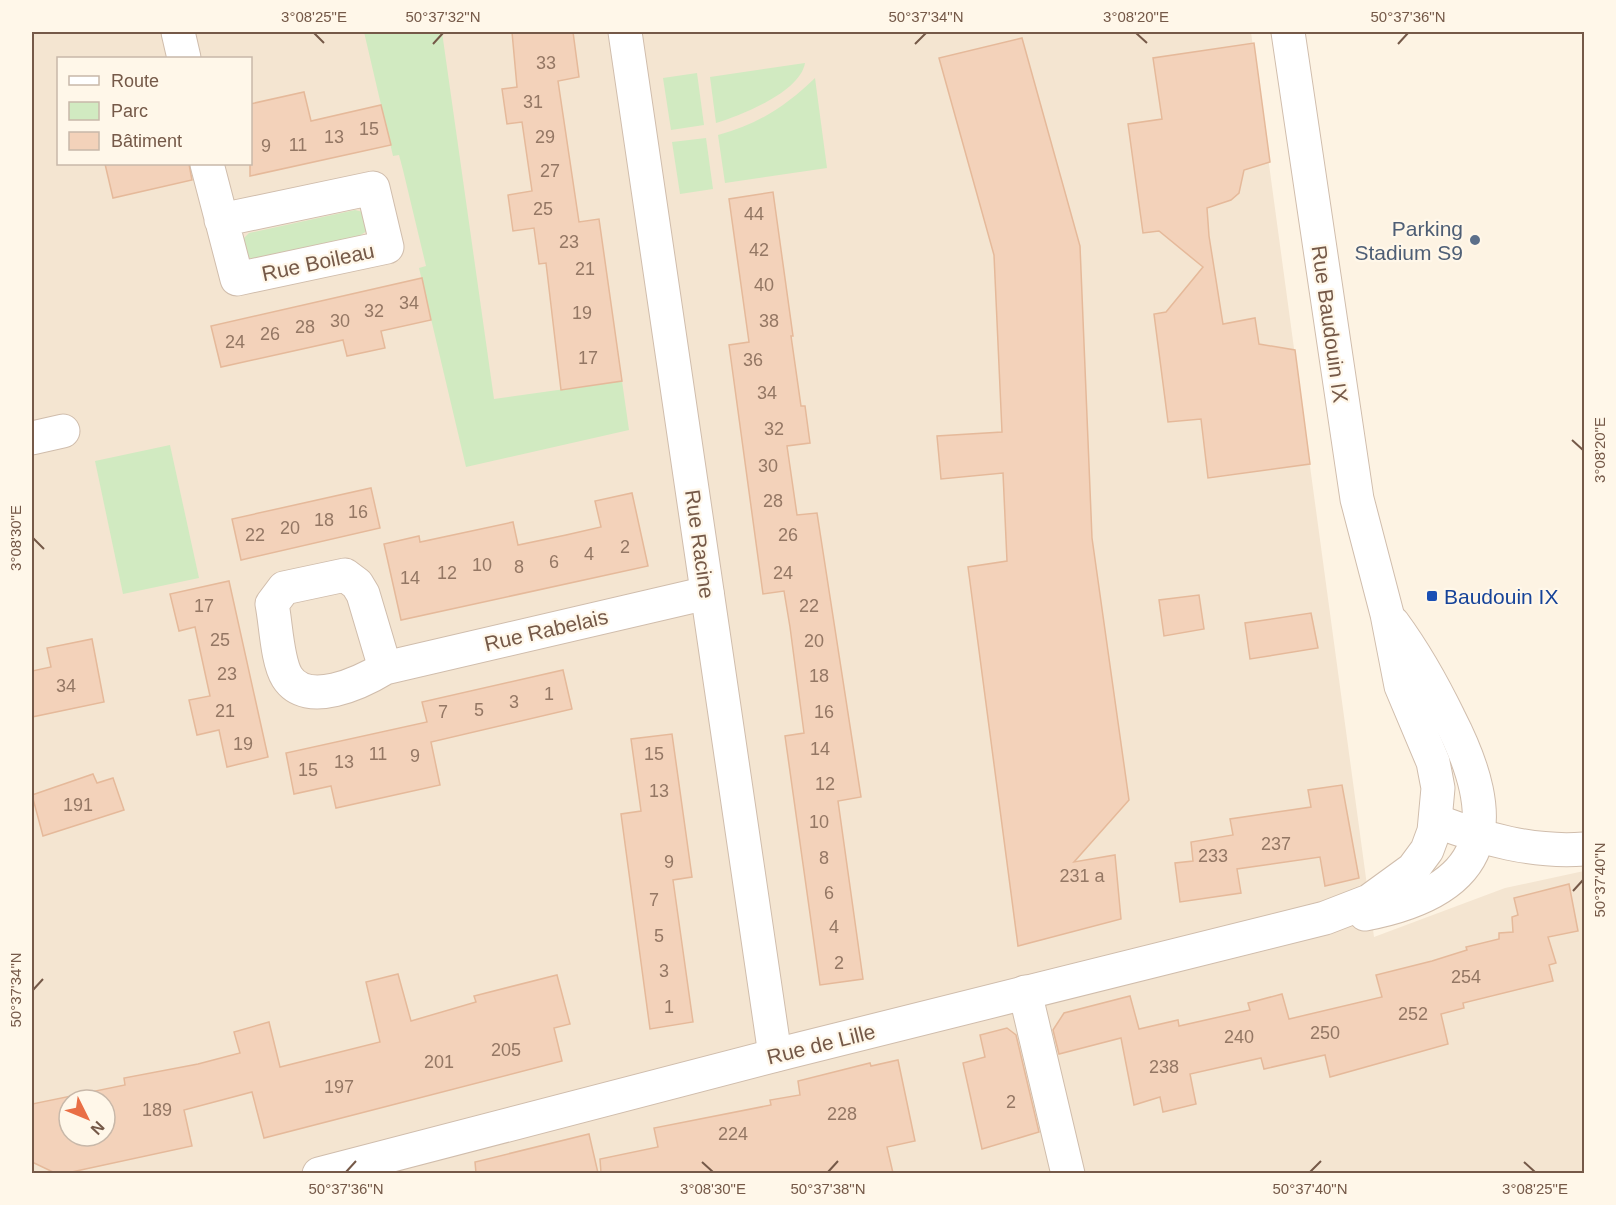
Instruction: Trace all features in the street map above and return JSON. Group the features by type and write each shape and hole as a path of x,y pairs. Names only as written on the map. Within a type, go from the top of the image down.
{"street":[{"path":"178,32 184,57"},
{"name":"Rue Racine","path":"625,32 775,1055"},
{"name":"Rue Baudouin IX","path":"1288,32 1351,466 1373,569 1387,614 1401,686 1437,777 1436,821"},
{"name":"Rue Boileau","path":"207,165 220,220 237,279 387,248 373,188 220,220"},
{"name":"Rue Rabelais","path":"384,668 707,592"},
{"name":"Rue Baudouin IX","path":"1387,614 1423,666 1466,753 1479,796 1478,837"},
{"path":"1436,821 1478,837 1557,850 1584,849"},
{"name":"Rue de Lille","path":"1325,918 1369,900 1405,876 1427,850 1436,821"},
{"name":"Rue de Lille","path":"319,1173 1025,992 1325,918 1378,911 1427,894 1461,871 1469,861 1478,837"},
{"path":"1025,992 1068,1173"}],"shaded area":[{"path":"32,32 1251,32 1374,937 1505,888 1584,871 1584,1173 32,1173"}],"green space":[{"path":"364,32 442,32 494,399 622,381 629,430 466,467 419,268 426,266 399,155 393,156"},
{"path":"805,63 801,74 781,93 754,108 716,123 710,77"},
{"path":"697,73 704,125 671,130 663,78"},
{"path":"815,78 827,168 725,183 718,135 746,126 770,113"},
{"path":"706,138 713,189 680,194 672,142"},
{"path":"355,210 363,212 367,231 359,236 252,259 248,257 241,241 249,233"},
{"path":"170,445 199,578 123,594 95,461"}],"building":[{"path":"512,32 573,32 579,77 558,81 579,222 599,219 622,381 561,390 546,263 539,264 534,228 513,231 508,195 532,191 522,122 507,124 502,89 517,87"},
{"path":"1022,38 1080,246 1092,538 1129,800 1074,862 1115,855 1121,919 1018,946 968,567 1007,561 1003,473 941,479 937,436 1002,432 994,255 939,58"},
{"path":"1254,43 1270,162 1244,170 1239,193 1231,200 1207,208 1209,236 1223,324 1255,318 1259,344 1295,350 1310,464 1208,478 1201,419 1168,422 1154,314 1166,312 1203,267 1159,231 1143,233 1128,124 1162,119 1153,58"},
{"path":"304,92 311,121 381,105 391,145 250,176 252,104"},
{"path":"105,165 189,165 192,180 113,198"},
{"path":"773,192 801,406 805,406 810,443 787,446 797,515 817,513 861,797 838,801 863,979 820,985 785,736 804,733 790,627 784,591 763,594 729,345 749,342 729,199"},
{"path":"422,278 431,320 381,331 385,348 347,356 343,340 221,367 211,326"},
{"path":"371,488 380,528 241,560 232,519"},
{"path":"632,493 648,566 401,620 384,544 419,536 420,542 513,522 518,545 601,527 595,501"},
{"path":"229,581 268,757 227,767 219,730 197,735 189,700 210,696 195,627 179,631 170,594"},
{"path":"1199,595 1204,629 1164,636 1159,600"},
{"path":"1311,613 1318,648 1250,659 1245,623"},
{"path":"92,639 104,702 32,717 32,671 51,667 47,648"},
{"path":"563,670 572,709 431,742 440,785 336,808 331,786 294,794 286,753 427,722 422,702"},
{"path":"672,734 692,877 673,880 693,1022 650,1029 621,814 641,811 631,739"},
{"path":"93,774 97,783 113,778 124,810 43,836 32,795"},
{"path":"1342,785 1359,878 1325,886 1320,857 1237,869 1241,893 1180,902 1175,863 1193,861 1191,842 1233,835 1230,819 1311,807 1308,790"},
{"path":"1569,884 1578,931 1548,937 1556,963 1549,965 1553,981 1463,1003 1464,1008 1441,1014 1448,1044 1330,1077 1325,1055 1264,1069 1261,1058 1190,1074 1196,1104 1163,1112 1160,1097 1134,1105 1121,1038 1059,1054 1053,1030 1064,1013 1130,996 1139,1029 1178,1020 1179,1026 1250,1010 1248,1003 1282,994 1289,1019 1382,997 1376,975 1432,961 1467,950 1466,947 1499,939 1499,933 1513,932 1512,917 1518,915 1514,898"},
{"path":"398,974 411,1021 476,1002 474,996 557,975 570,1024 554,1028 562,1061 264,1138 252,1092 184,1110 192,1146 67,1173 55,1173 32,1162 32,1104 57,1099 57,1148 117,1148 117,1088 110,1088 125,1085 124,1078 198,1064 240,1053 234,1032 269,1022 280,1067 380,1042 366,982"},
{"path":"1007,1028 1016,1035 1039,1132 982,1149 963,1063 985,1057 980,1035"},
{"path":"898,1060 915,1141 887,1147 893,1173 601,1173 600,1159 658,1147 654,1128 771,1105 770,1100 800,1095 798,1081 870,1063 871,1066"},
{"path":"589,1134 598,1173 476,1173 475,1162"}],"place":[{"name":"Parking Stadium S9","path":"1475,240"},
{"name":"Baudouin IX","path":"1432,596"}]}
